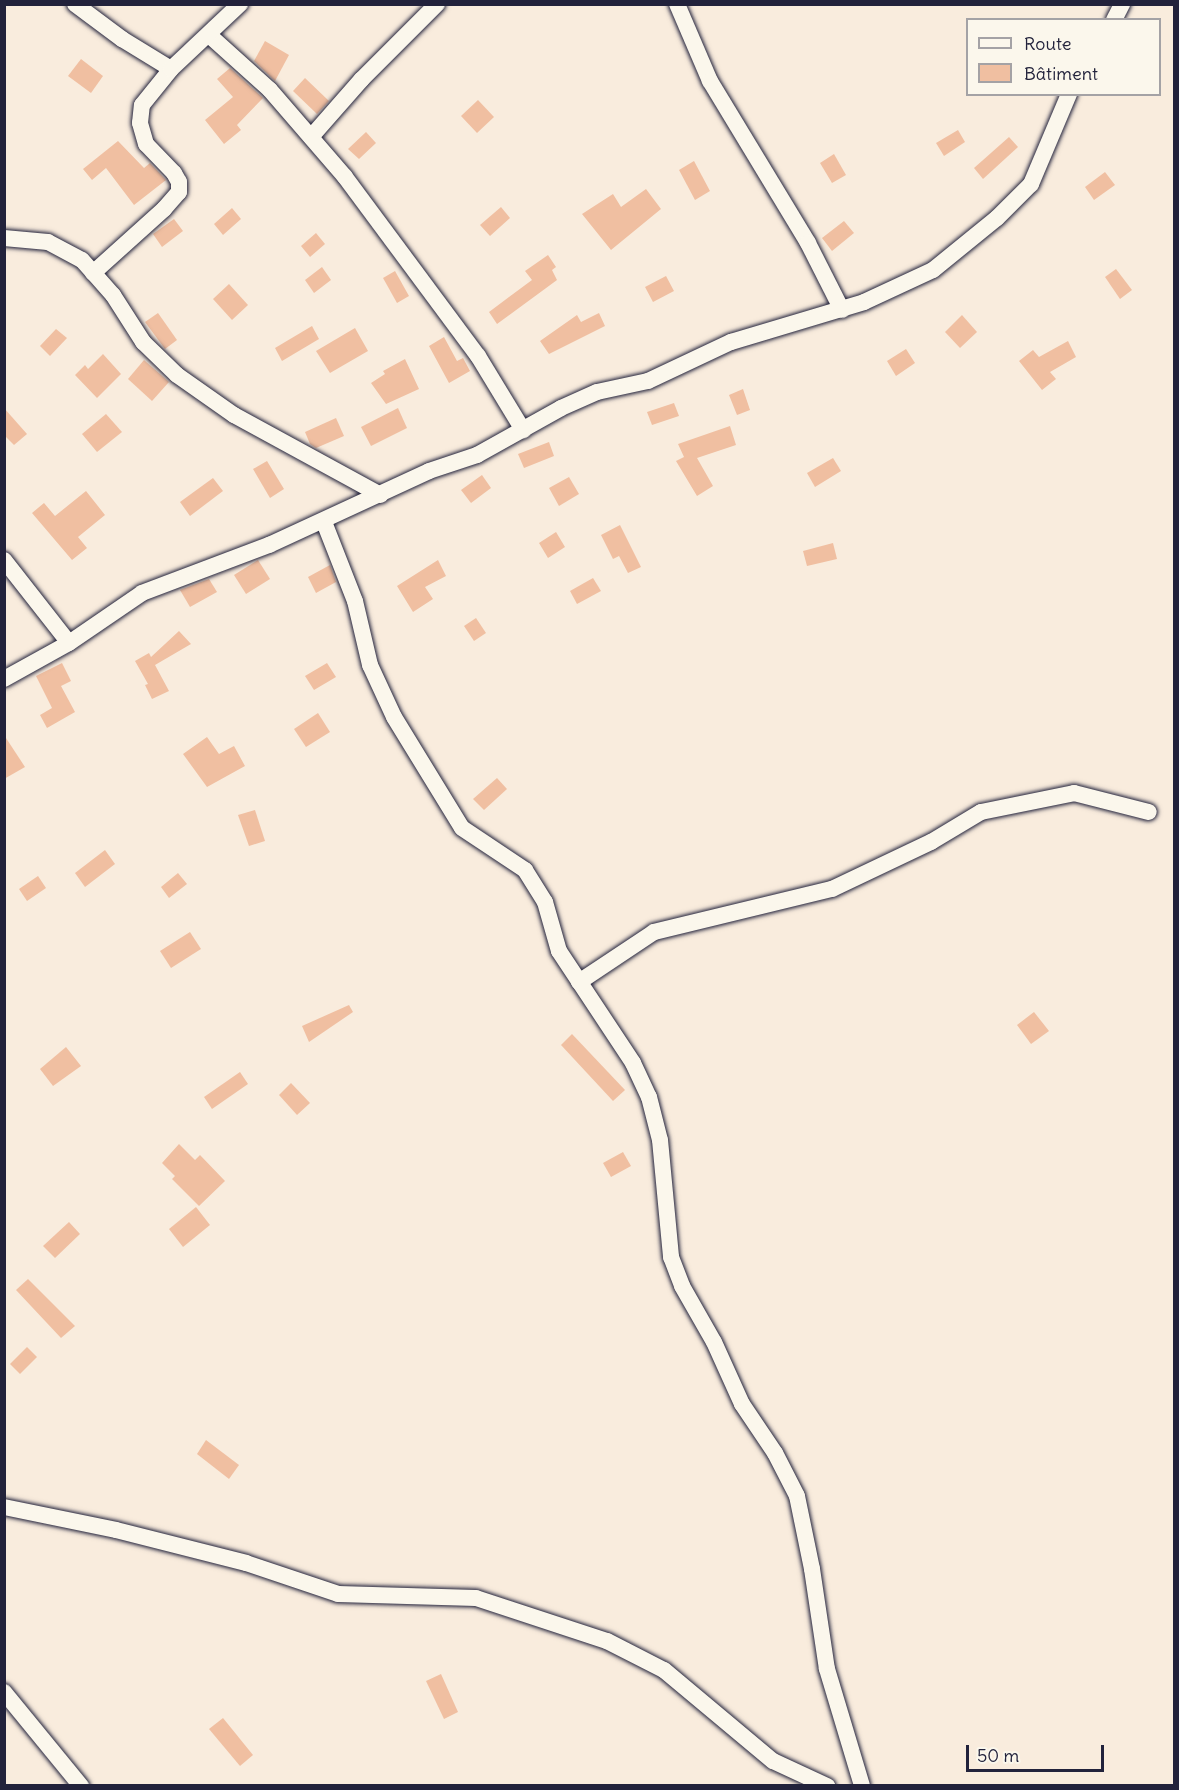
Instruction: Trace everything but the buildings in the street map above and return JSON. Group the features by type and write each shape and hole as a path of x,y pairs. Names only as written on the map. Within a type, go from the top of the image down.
{"street":[{"path":"75,4 122,39 171,69"},
{"path":"93,273 165,209 179,192 179,182 174,173 146,144 140,123 142,105 171,69 240,4"},
{"path":"311,137 362,79 437,4"},
{"path":"677,4 710,81 808,243 842,310"},
{"path":"1115,18 1122,4"},
{"path":"209,35 270,90 345,177 472,347 523,430"},
{"path":"4,679 69,643 142,593 324,522 429,471 477,455 561,408 597,392 648,381 731,342 842,310 933,270 997,218 1030,184 1068,96"},
{"path":"4,238 48,242 82,260 113,295 143,342 177,375 234,415 381,495"},
{"path":"324,522 355,601 370,665 394,717 462,828 525,870 545,902 560,951 633,1063 649,1097 660,1140 671,1257 682,1286 714,1342 742,1404 775,1452 797,1496 812,1569 827,1670 862,1785"},
{"path":"4,560 69,643"},
{"path":"579,982 654,932 832,889 931,842 981,812 1074,793 1149,812"},
{"path":"4,1507 116,1530 246,1563 338,1594 476,1598 607,1641 664,1670 773,1761 827,1785"},
{"path":"4,1692 81,1785"}]}
